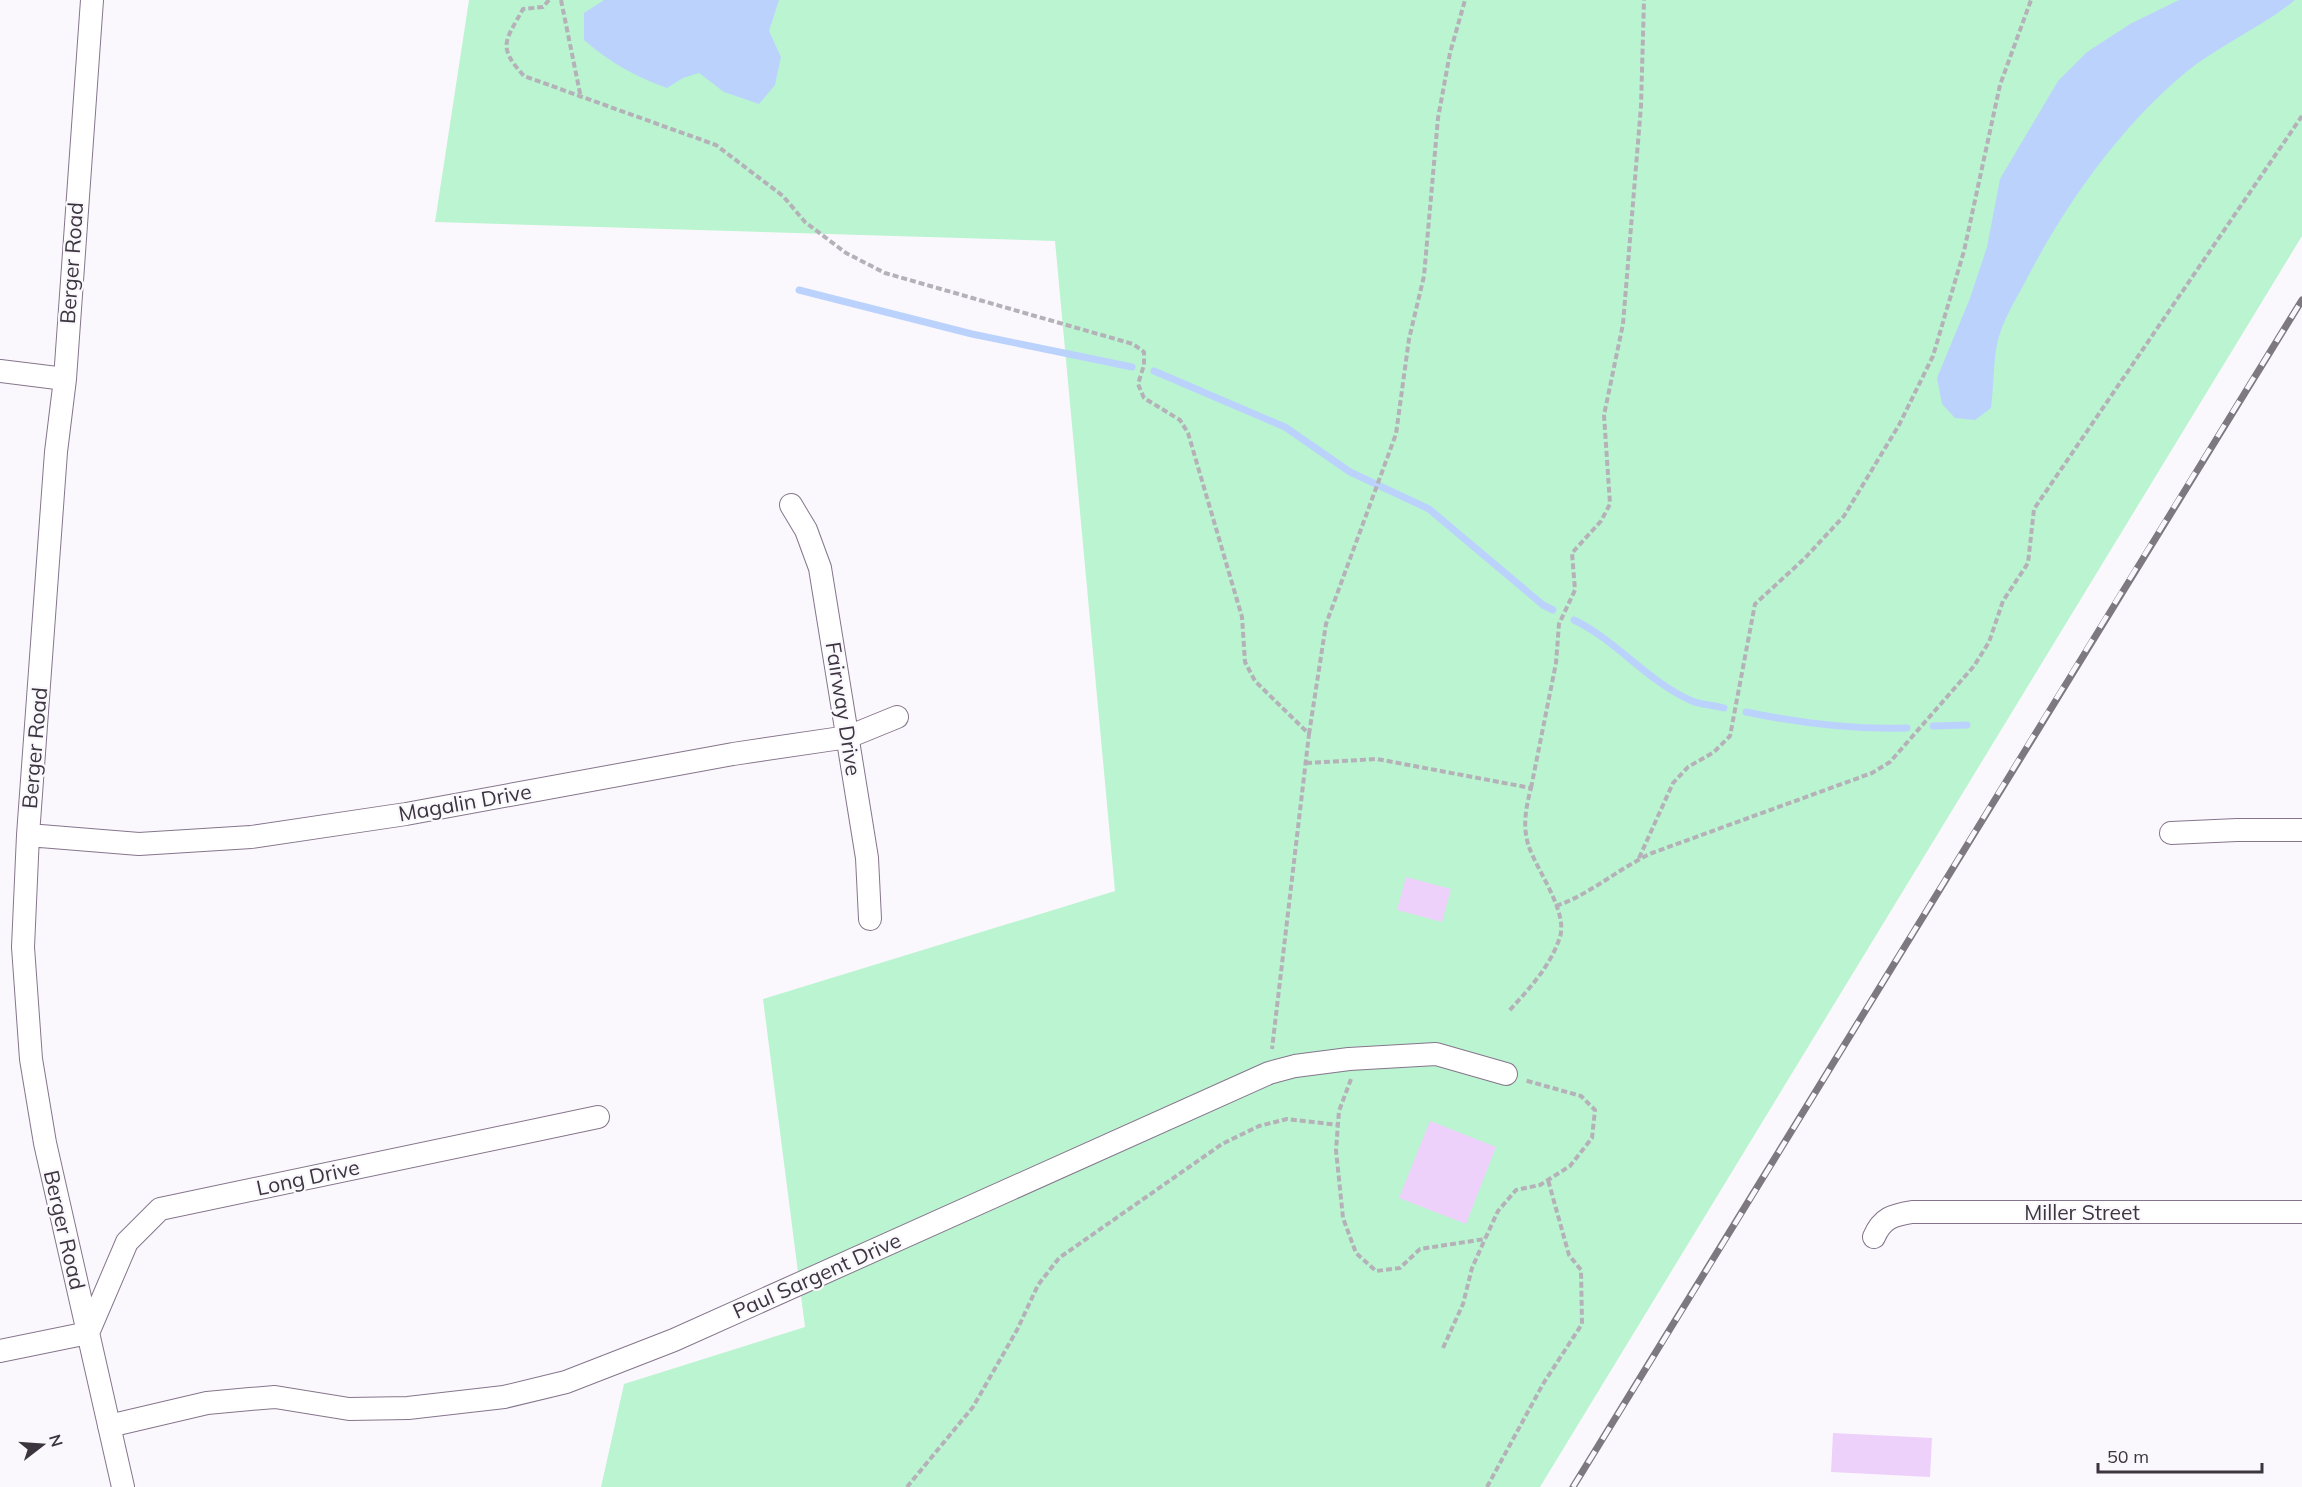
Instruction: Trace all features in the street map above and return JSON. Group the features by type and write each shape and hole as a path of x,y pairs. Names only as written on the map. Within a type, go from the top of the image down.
{"street":[{"name":"Berger Road","path":"92,0 65,379 56,452 27,835 23,947 31,1059 45,1143 123,1487"},
{"path":"0,371 65,379"},
{"name":"Fairway Drive","path":"791,505 806,530 820,568 867,858 870,919"},
{"name":"Magalin Drive","path":"27,835 139,844 251,837 406,814 733,754 848,737 897,717"},
{"path":"2171,833 2302,830"},
{"name":"Paul Sargent Drive","path":"109,1426 207,1403 275,1397 349,1409 408,1407 504,1397 566,1382 674,1340 1269,1073 1295,1066 1436,1054 1506,1074"},
{"name":"Long Drive","path":"88,1332 127,1242 160,1209 598,1117"},
{"name":"Miller Street","path":"1874,1238 1880,1224 1893,1215 1912,1212 2302,1212"},
{"path":"0,1352 88,1332"}],"path":[{"path":"549,0 543,7 524,9 506,40 507,57 524,76 716,145 783,196 805,222 846,253 885,273 1133,344 1144,352 1144,365 1138,384 1144,398 1180,420 1188,433 1242,617 1245,662 1255,681 1309,734"},
{"path":"561,0 581,98"},
{"path":"1269,1073 1309,734 1326,624 1396,434 1409,339 1424,276 1438,118 1450,53 1465,0"},
{"path":"1508,1012 1542,974 1561,934 1557,906 1528,846 1524,817 1556,663 1559,624 1575,590 1572,553 1601,521 1610,504 1604,415 1623,324 1641,106 1644,0"},
{"path":"1639,859 1673,783 1688,767 1714,752 1730,736 1755,604 1804,559 1844,516 1899,425 1933,356 1964,251 2000,85 2031,0"},
{"path":"1557,906 1575,899 1639,859 1872,773 1890,762 1974,666 1989,642 2003,601 2028,563 2034,509 2302,116"},
{"path":"1306,763 1377,759 1531,788"},
{"path":"1359,1059 1339,1111 1336,1150 1343,1218 1356,1253 1376,1271 1400,1268 1420,1249 1485,1239"},
{"path":"1443,1348 1463,1304 1472,1268 1498,1211 1516,1190 1540,1185 1569,1166 1592,1138 1595,1110 1581,1096 1506,1074"},
{"path":"907,1487 973,1407 1017,1330 1038,1286 1059,1258 1222,1144 1259,1126 1287,1119 1338,1125"},
{"path":"1487,1487 1543,1384 1582,1324 1581,1270 1569,1255 1548,1180"}],"green space":[{"path":"469,0 2302,0 2302,236 1540,1487 601,1487 624,1384 805,1327 763,999 1115,891 1055,241 435,222"}],"water":[{"path":"604,0 779,0 769,31 781,57 775,85 759,104 724,92 699,73 683,78 667,88 644,79 613,62 584,40 584,13"},
{"path":"2179,0 2295,0 2185,73 2160,95 2114,145 2074,199 2012,305 1996,348 1991,408 1975,420 1955,418 1942,404 1937,378 1970,298 1987,247 2000,179 2058,81 2087,52 2130,24"}],"building":[{"path":"1406,877 1451,889 1442,922 1397,910"},
{"path":"1430,1121 1496,1147 1466,1224 1399,1198"},
{"path":"1833,1433 1932,1438 1930,1477 1831,1472"}],"waterway":[{"path":"799,290 972,334 1132,367"},
{"path":"1154,371 1285,427 1350,472 1429,509 1543,605 1553,610"},
{"path":"1574,620 1604,638 1676,693 1696,702 1724,708"},
{"path":"1746,712 1826,725 1907,728"},
{"path":"1933,726 1967,725"}],"railway":[{"path":"1573,1487 2302,300"}]}
